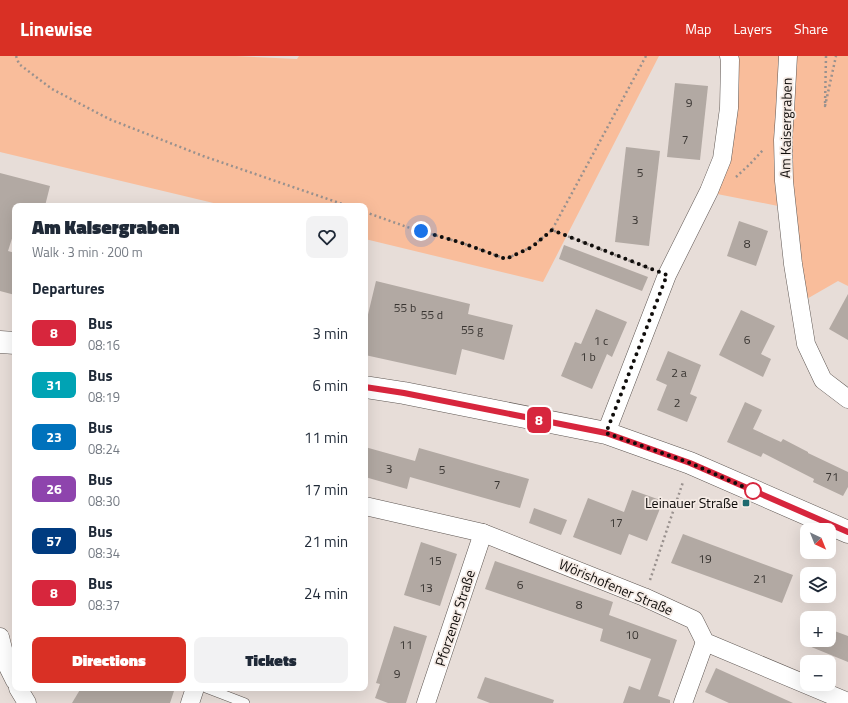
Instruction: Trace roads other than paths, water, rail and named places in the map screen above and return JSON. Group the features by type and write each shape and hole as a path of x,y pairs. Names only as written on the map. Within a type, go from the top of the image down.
{"main road":[{"path":"0,342 12,343"},
{"path":"368,387 404,393 606,433 690,463 848,532"}],"street":[{"path":"606,433 667,275 709,191 722,159 729,108 729,56"},
{"name":"Am Kaisergraben","path":"788,56 783,140 784,181 793,264 806,344 823,380 848,399"},
{"name":"Wörishofener Straße","path":"368,507 483,533 644,597 694,620 706,642"},
{"name":"Pforzener Straße","path":"426,703 483,533"},
{"path":"0,637 7,665 12,675"},
{"path":"683,703 706,642 848,702"},
{"path":"20,691 27,703"},
{"path":"190,703 194,691"}],"lane":[{"path":"214,691 246,703"}],"place":[{"name":"Leinauer Straße","path":"746,503"}]}
